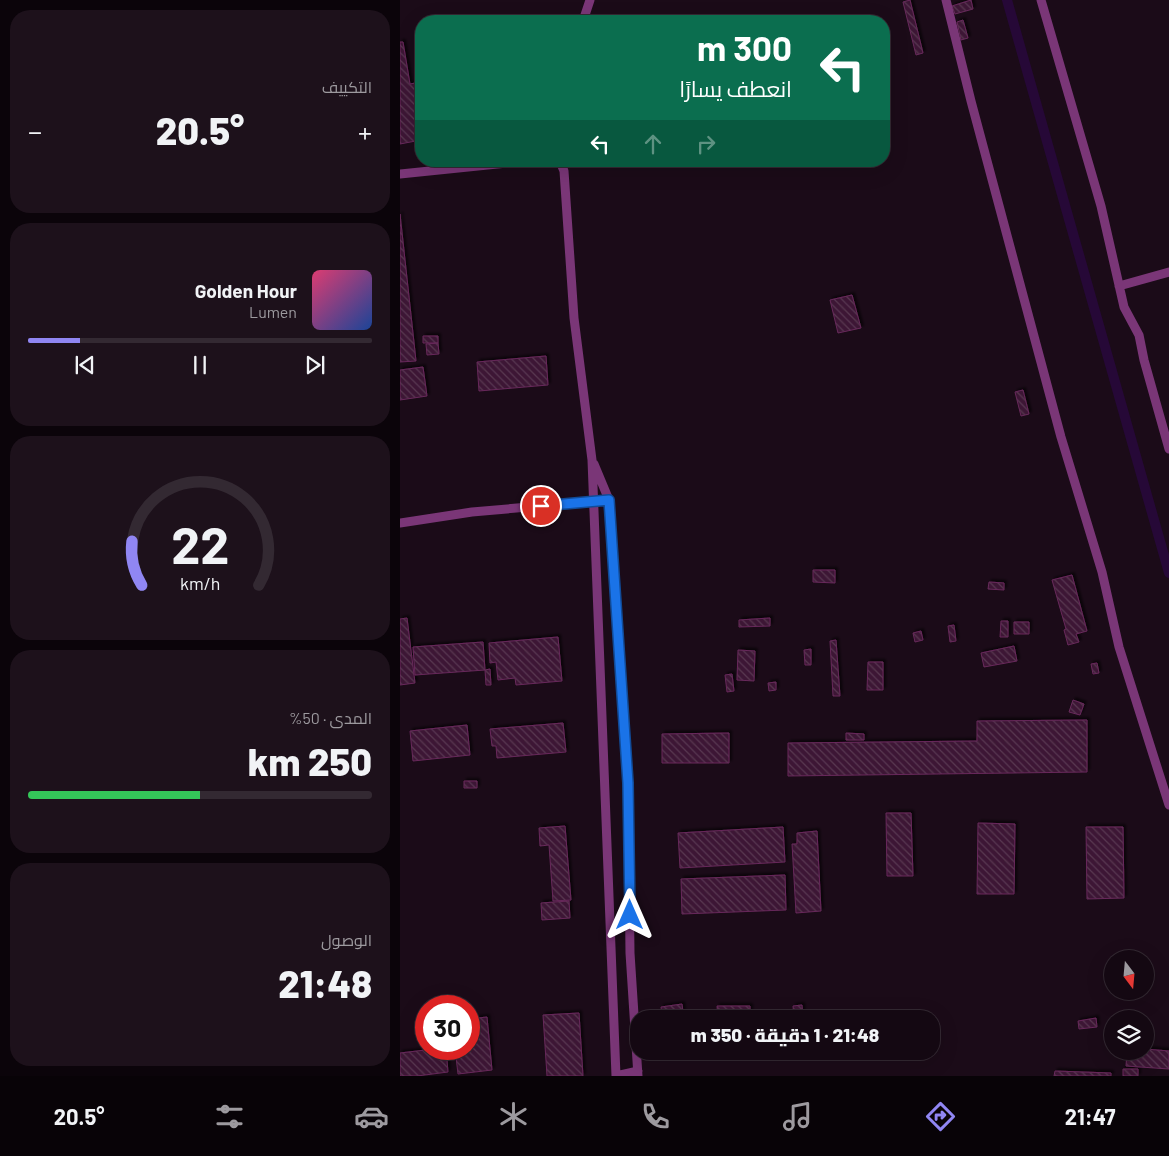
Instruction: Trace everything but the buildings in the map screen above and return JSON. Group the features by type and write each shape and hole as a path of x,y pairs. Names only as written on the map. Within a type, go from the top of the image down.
{"street":[{"path":"586,15 590,0"},
{"path":"946,0 970,100 1061,437 1102,572 1119,647 1169,805"},
{"path":"1041,0 1094,182 1124,308 1139,335 1144,360 1169,449"},
{"path":"400,174 468,167"},
{"path":"562,167 574,318 592,460 616,1076 638,1074 630,953 628,783 609,500 592,460"},
{"path":"1119,286 1169,272"},
{"path":"400,523 472,512 609,500"},
{"path":"595,540 612,537"},
{"path":"598,609 617,608"},
{"path":"612,954 630,953"}],"waterway":[{"path":"1007,0 1169,573"}],"route":[{"path":"541,506 609,500 628,783 630,915"}]}
